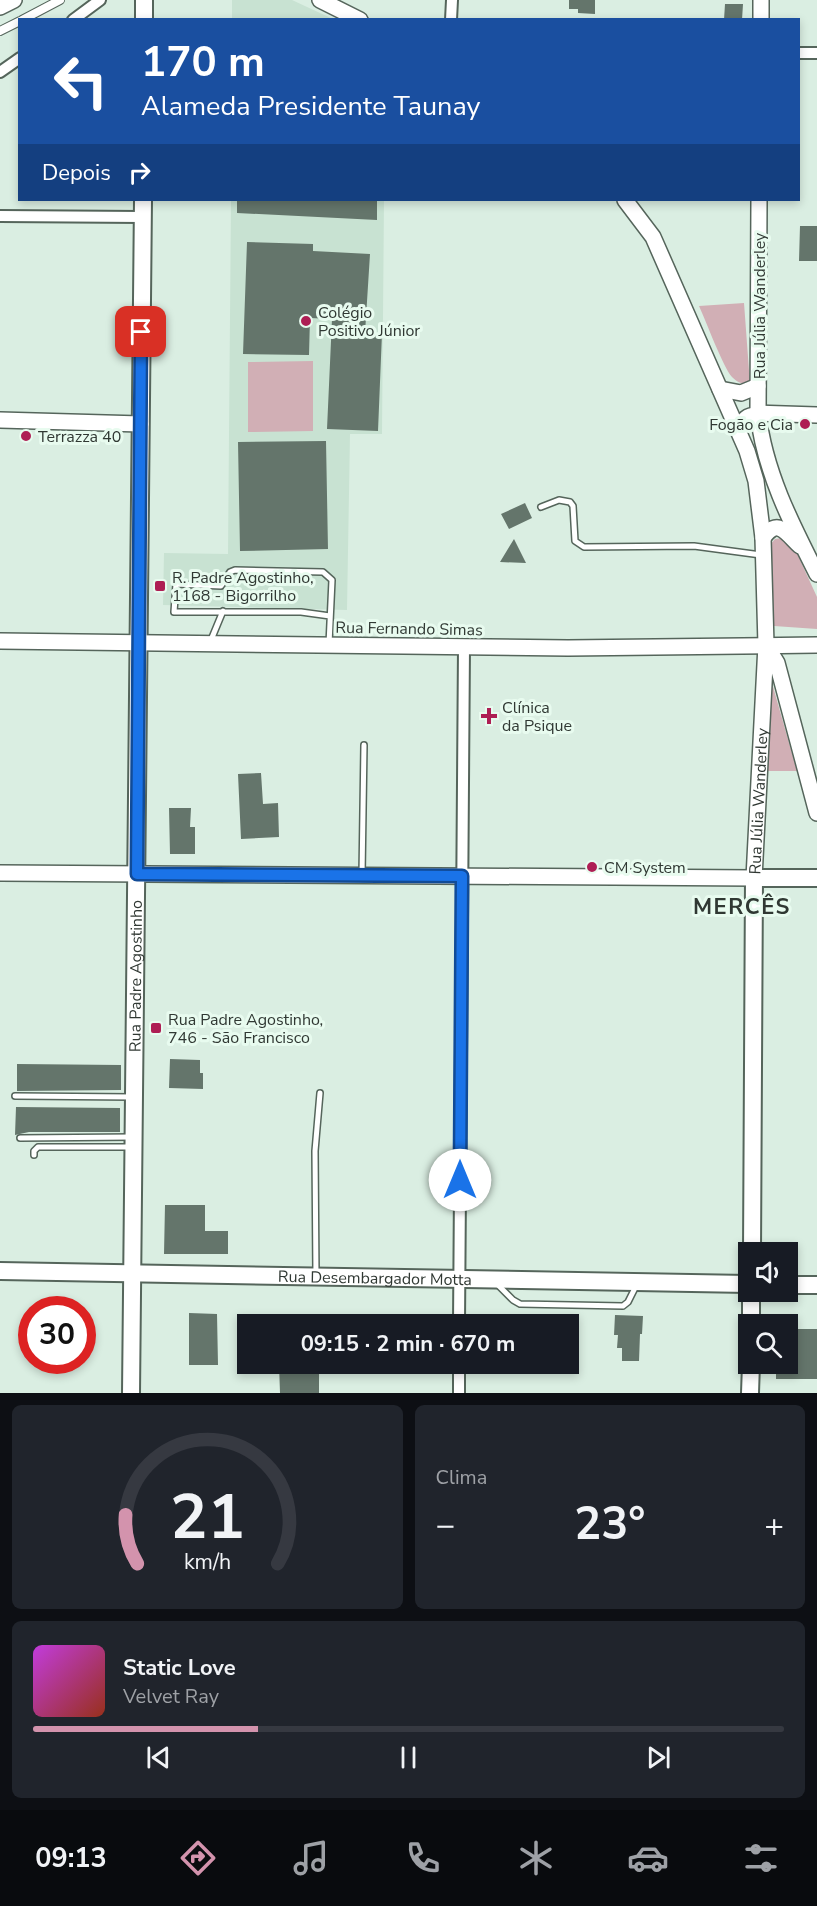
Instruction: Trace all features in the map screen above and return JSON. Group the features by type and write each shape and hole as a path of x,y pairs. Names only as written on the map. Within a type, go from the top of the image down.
{"main road":[{"path":"0,7 14,0"},
{"path":"144,0 144,18"},
{"path":"320,0 356,18"},
{"path":"761,0 761,18"},
{"name":"Rua Padre Agostinho","path":"131,1393 143,201"},
{"name":"Rua Júlia Wanderley","path":"625,201 653,237 738,428 753,467 763,538 766,645 754,878 752,1242"},
{"name":"Rua Júlia Wanderley","path":"759,201 758,413 760,431 768,462 817,574"},
{"path":"720,389 741,393 758,386"},
{"path":"758,413 817,415"},
{"path":"0,420 141,424"},
{"path":"763,538 769,529 780,528 805,550"},
{"path":"810,645 817,636"},
{"name":"Rua Fernando Simas","path":"0,641 568,648 810,645"},
{"path":"766,645 777,663 817,813"},
{"path":"0,873 817,878"},
{"name":"Rua Desembargador Motta","path":"0,1271 738,1284"},
{"path":"798,1285 817,1285"},
{"path":"750,1393 751,1374"}],"street":[{"path":"25,18 60,0"},
{"path":"76,18 100,0"},
{"path":"452,0 452,18"},
{"path":"0,31 18,22"},
{"path":"800,53 817,53"},
{"path":"0,72 18,59"},
{"path":"0,216 142,217"},
{"path":"738,428 742,419 748,414 758,413"},
{"path":"459,1314 464,647"},
{"path":"459,1374 459,1393"}],"lane":[{"path":"541,507 559,500 570,501 573,506 575,541 584,547 694,546 763,556"},
{"path":"329,645 332,580 323,572 236,570 230,572 221,586 176,584 174,612 301,612 330,616"},
{"path":"210,644 223,611"},
{"path":"362,875 364,745"},
{"path":"316,1276 315,1151 320,1094"},
{"path":"15,1096 134,1097"},
{"path":"20,1138 134,1142"},
{"path":"34,1155 38,1147 134,1142"},
{"path":"493,1280 519,1304 626,1304 637,1282"}],"shaded area":[{"path":"232,0 292,0 331,18 232,18"},
{"name":"Colégio Positivo Júnior","path":"231,201 384,201 382,434 350,434 347,610 163,605 164,553 228,554"},
{"path":"744,303 750,384 743,384 728,372 699,306"},
{"path":"313,361 313,431 248,432 248,362"},
{"path":"782,538 795,549 817,597 817,629 774,626 769,546 775,539"},
{"path":"766,662 797,771 766,771"}],"building":[{"path":"569,0 595,0 595,14 578,13 578,9 569,9"},
{"path":"725,4 743,4 742,18 724,18"},
{"path":"237,201 377,201 377,220 237,213"},
{"path":"800,226 817,226 817,261 799,261"},
{"path":"247,242 313,244 313,251 370,254 365,333 382,333 378,431 327,429 332,319 310,318 309,355 243,354"},
{"path":"326,441 328,549 240,551 238,442"},
{"path":"525,503 532,518 509,529 501,514"},
{"path":"514,539 526,563 500,562"},
{"path":"261,773 263,804 278,803 279,837 241,839 238,774"},
{"path":"169,808 191,808 190,827 195,827 195,854 170,854"},
{"path":"170,1059 200,1060 203,1089 169,1088"},
{"path":"17,1064 121,1065 121,1090 17,1091"},
{"path":"16,1107 120,1108 120,1132 29,1132 15,1135"},
{"path":"165,1205 205,1205 205,1231 228,1231 228,1254 164,1254"},
{"path":"189,1313 217,1314 218,1365 189,1365"},
{"path":"615,1315 643,1316 639,1361 622,1361 622,1348 617,1348 618,1335 614,1335"},
{"path":"798,1329 817,1329 817,1379 776,1379 776,1374 798,1374"},
{"path":"279,1374 319,1374 319,1393 280,1393"}],"place":[{"name":"Colégio Positivo Júnior","path":"306,321"},
{"name":"Fogão e Cia","path":"805,424"},
{"name":"Terrazza 40","path":"26,436"},
{"name":"R. Padre Agostinho, 1168 - Bigorrilho","path":"160,586"},
{"name":"Clínica da Psique","path":"489,716"},
{"name":"CM System","path":"592,867"},
{"name":"Rua Padre Agostinho, 746 - São Francisco","path":"156,1028"}],"district":[{"name":"MERCÊS","path":"742,906"}],"route":[{"path":"141,332 137,874 462,876 460,1180"}]}
